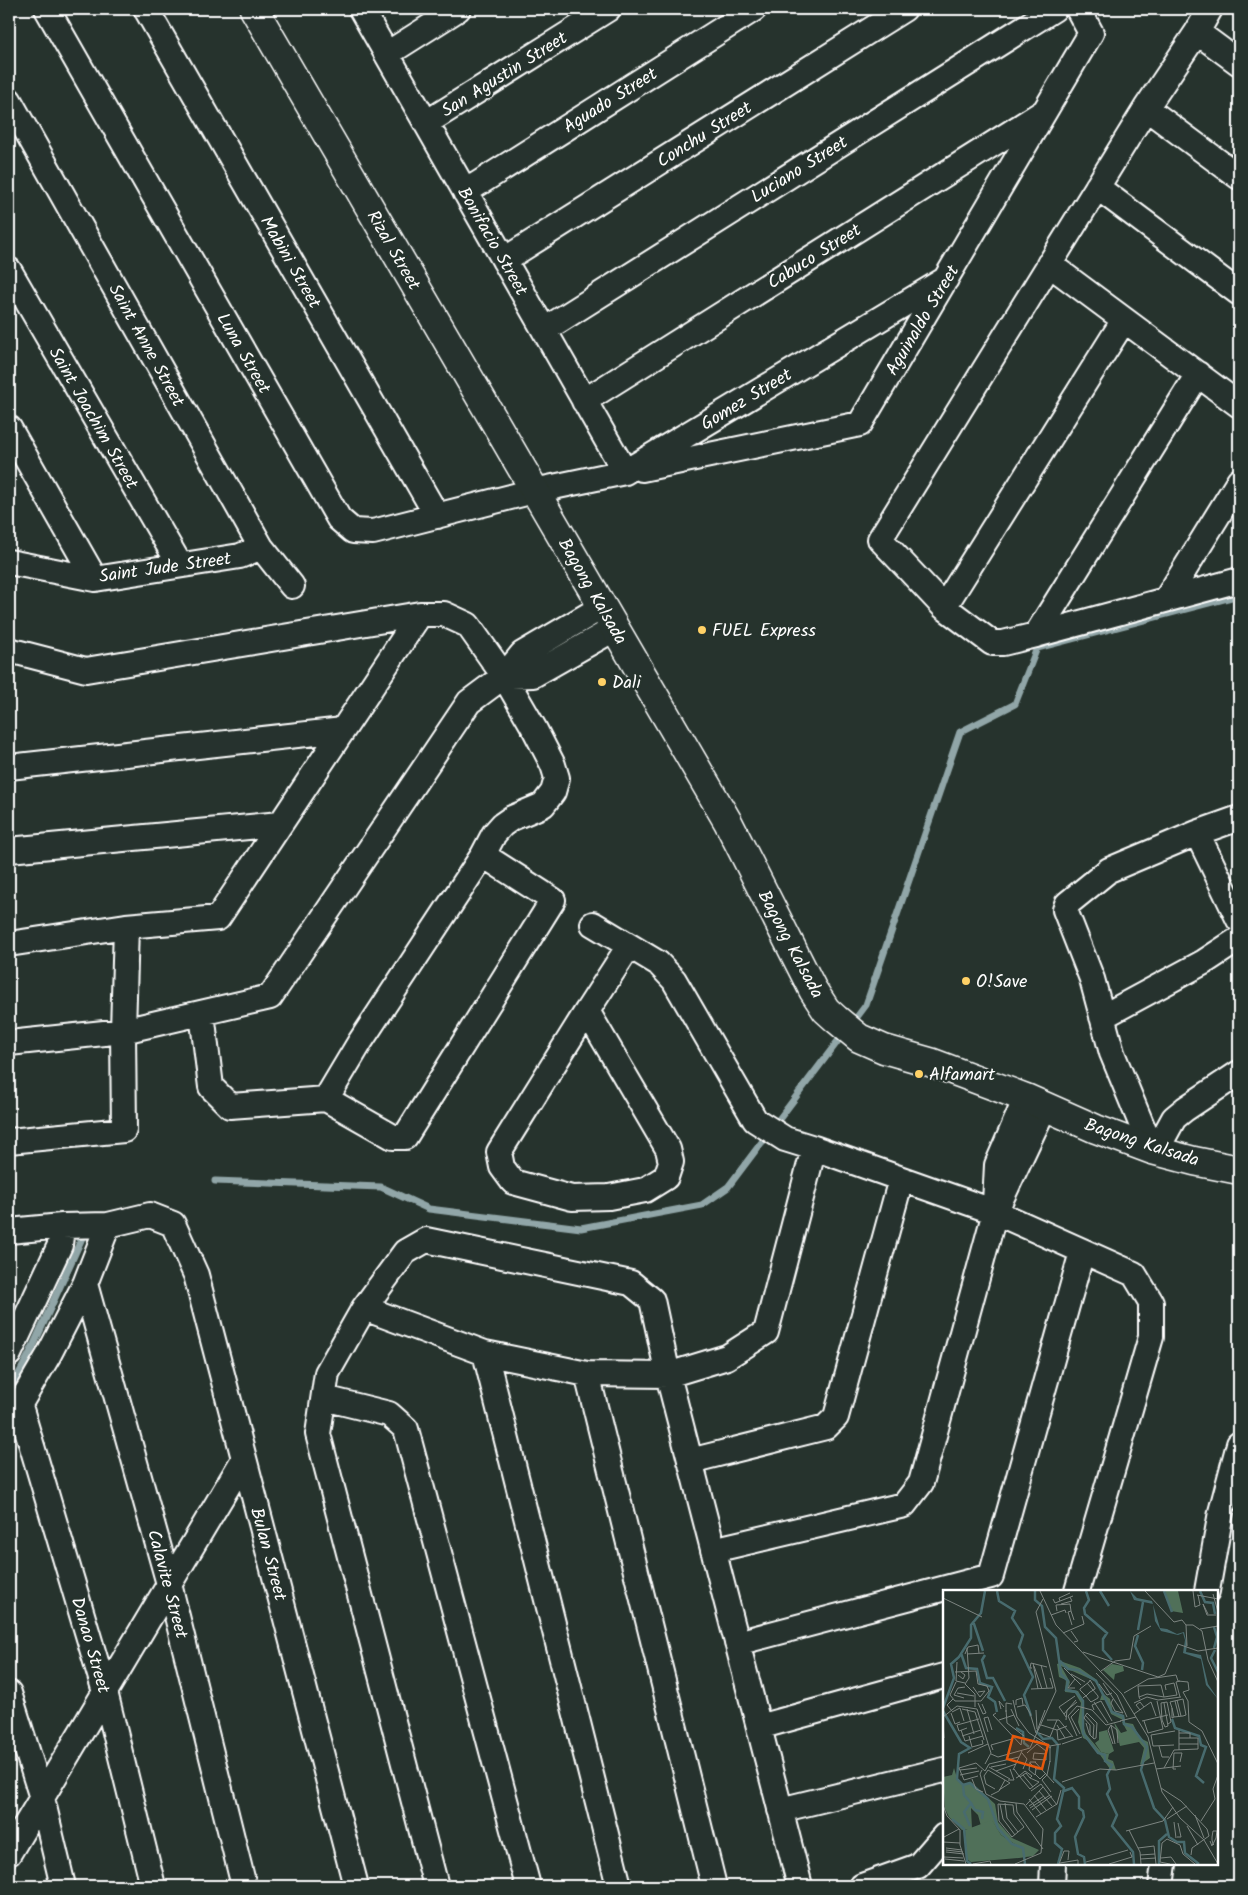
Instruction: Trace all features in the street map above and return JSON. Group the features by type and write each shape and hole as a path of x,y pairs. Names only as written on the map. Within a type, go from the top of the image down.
{"street":[{"name":"Luna Street","path":"47,9 339,519 353,531 373,532 534,491"},
{"name":"Mabini Street","path":"146,9 437,516"},
{"name":"Rizal Street","path":"254,9 534,491"},
{"name":"Bonifacio Street","path":"361,9 625,472"},
{"path":"387,54 458,9"},
{"name":"San Agustin Street","path":"426,123 608,9"},
{"name":"Aguado Street","path":"465,192 754,9"},
{"name":"Conchu Street","path":"504,260 904,9"},
{"name":"Luciano Street","path":"544,330 1054,9"},
{"name":"Aguinaldo Street","path":"625,472 860,424 1091,33 1078,9"},
{"path":"1210,9 1197,32 1146,108 880,539 944,607 992,644 1003,644 1239,580"},
{"path":"1197,32 1239,63"},
{"name":"Saint Anne Street","path":"9,100 261,546 292,586"},
{"path":"1146,108 1239,176"},
{"name":"Cabuco Street","path":"584,401 1045,111"},
{"path":"1097,187 1239,293"},
{"path":"1049,264 1239,404"},
{"name":"Saint Joachim Street","path":"9,270 180,566"},
{"name":"Gomez Street","path":"534,491 625,472 946,279"},
{"path":"944,607 1124,320"},
{"path":"1036,635 1198,374"},
{"path":"9,428 95,579"},
{"path":"1167,598 1239,481"},
{"name":"Bagong Kalsada","path":"534,491 728,822 813,990 826,1010 859,1038 884,1049 933,1063 1036,1102 1096,1129 1154,1150 1239,1170"},
{"name":"Saint Jude Street","path":"9,562 95,579 240,556 261,546"},
{"path":"9,944 126,926 218,918 420,614"},
{"path":"9,650 86,670 420,614 444,614 468,625 504,676 534,728 553,765 557,778 554,792 543,805 512,818 494,834 483,855 360,1042 326,1099"},
{"path":"9,1043 123,1031 270,997 468,702 504,676 522,654 608,618"},
{"path":"9,767 342,730"},
{"path":"1154,1150 1112,1053 1092,979 1065,910 1067,904 1109,870 1197,833 1239,818"},
{"path":"9,850 280,824"},
{"path":"1197,833 1239,920"},
{"path":"202,1013 211,1087 230,1106 326,1099 393,1137 405,1137 553,900 483,855"},
{"path":"593,924 658,963 674,980 755,1120 785,1139 995,1212 1134,1274 1151,1302 1151,1337 1077,1590"},
{"path":"9,1141 124,1130 123,1031 126,926"},
{"path":"1102,1017 1204,962 1239,939"},
{"path":"587,1011 668,1148 671,1162 666,1177 645,1190 609,1197 572,1198 513,1182 502,1167 499,1152 587,1011 629,946"},
{"path":"1154,1150 1174,1118 1239,1073"},
{"path":"713,1550 904,1505 921,1483 995,1212 997,1166 1036,1102"},
{"path":"364,1308 485,1353 587,1374 668,1375 727,1357 766,1332 814,1148"},
{"path":"690,1461 826,1427 836,1417 901,1179"},
{"name":"Bulan Street","path":"108,1225 150,1215 173,1224 196,1276 356,1886"},
{"path":"9,1231 62,1226 108,1225 85,1284 48,1356 14,1414"},
{"path":"9,1354 15,1330 60,1245 62,1226"},
{"path":"436,1886 318,1434 328,1373 364,1308 405,1252 426,1240 631,1283 652,1300 668,1375 800,1886"},
{"path":"737,1643 991,1576 1082,1252"},
{"name":"Calavite Street","path":"85,1284 169,1584 244,1886"},
{"path":"485,1353 619,1886"},
{"path":"587,1374 714,1886"},
{"path":"324,1398 389,1414 406,1429 528,1886"},
{"name":"Danao Street","path":"14,1414 105,1692 153,1886"},
{"path":"1207,1590 1221,1512 1239,1444"},
{"path":"9,1853 244,1459"},
{"path":"759,1727 943,1676"},
{"path":"9,1694 42,1798 63,1886"},
{"path":"780,1810 943,1770"},
{"path":"862,1886 918,1866 943,1837"},
{"path":"1052,1886 1053,1865"},
{"path":"1161,1886 1164,1865"}],"waterway":[{"path":"851,1025 866,1005 960,732 1015,704 1037,648 1239,595"},
{"path":"215,1181 381,1187 429,1209 581,1228 702,1205 728,1187 844,1033"},
{"path":"9,1393 30,1353 82,1238"}],"place":[{"name":"FUEL Express","path":"702,630"},
{"name":"Dali","path":"602,682"},
{"name":"O!Save","path":"966,981"},
{"name":"Alfamart","path":"919,1074"}]}
